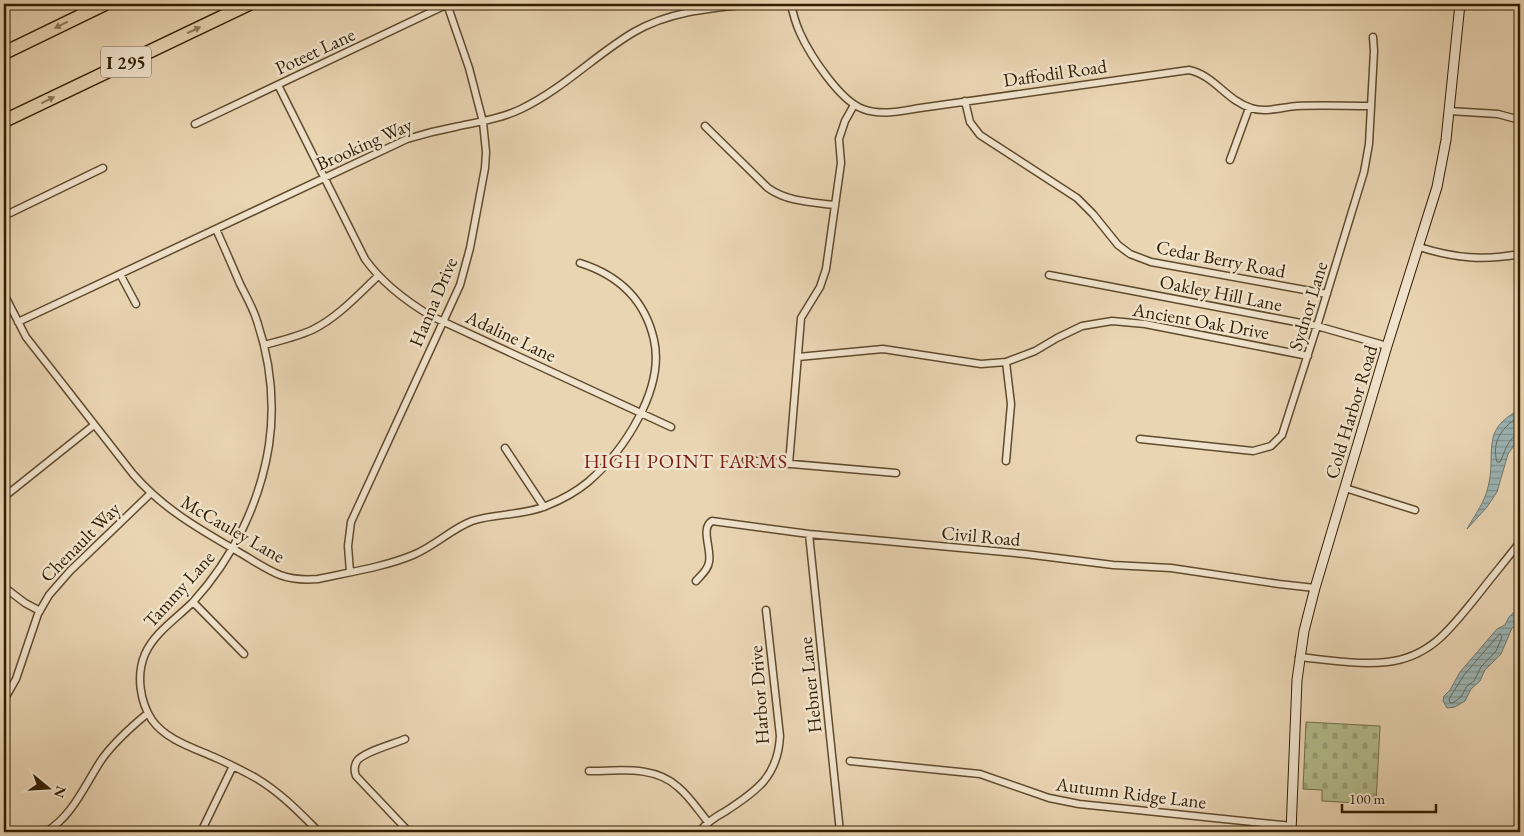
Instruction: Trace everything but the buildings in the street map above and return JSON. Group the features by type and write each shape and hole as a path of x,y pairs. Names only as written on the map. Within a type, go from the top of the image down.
{"highway":[{"path":"4,53 105,4"},
{"name":"I 295","path":"4,121 249,4"}],"main road":[{"name":"Cold Harbor Road","path":"1292,829 1299,657 1316,588 1387,346 1419,248 1443,159 1460,4"}],"street":[{"name":"Hanna Drive","path":"350,572 348,546 355,510 460,285 470,248 485,168 486,152 483,122 469,68 448,4"},
{"name":"Poteet Lane","path":"195,124 448,4"},
{"name":"Brooking Way","path":"18,322 407,139 483,122 507,115 534,103 613,45 648,25 698,10 752,4"},
{"name":"Daffodil Road","path":"791,4 800,34 816,63 842,94 854,105 874,112 884,113 1189,70 1199,72 1249,108"},
{"name":"Sydnor Lane","path":"1140,439 1248,451 1271,446 1277,442 1286,426 1364,172 1369,144 1373,37"},
{"name":"Adaline Lane","path":"278,85 365,258 378,276 409,302 431,316 671,428"},
{"name":"Cedar Berry Road","path":"966,101 970,122 980,135 1077,198 1093,214 1118,245 1130,254 1150,262 1327,294"},
{"path":"790,464 801,318 820,287 826,269 840,163 839,139 845,121 854,105"},
{"path":"1230,160 1249,108 1257,110 1297,106 1371,106"},
{"path":"1449,111 1498,114 1520,120"},
{"path":"705,126 776,194 788,199 835,204"},
{"path":"4,216 103,168"},
{"name":"Tammy Lane","path":"216,228 253,311 264,345 271,403 269,443 255,502 232,549 213,578 193,602 156,636 144,655 140,682 148,713 167,735 233,766 274,790 287,800 319,832"},
{"path":"1419,248 1466,258 1498,258 1520,254"},
{"name":"McCauley Lane","path":"4,294 26,337 150,494 179,516 271,571 291,578 306,580 318,579 400,560 428,548 473,521 544,507 578,490 600,471 617,451 647,398 655,374 655,344 648,319 635,298 618,281 580,263"},
{"path":"120,274 136,304"},
{"name":"Oakley Hill Lane","path":"1049,275 1318,326 1387,346"},
{"path":"264,345 296,337 314,329 334,316 378,276"},
{"name":"Ancient Oak Drive","path":"798,357 883,349 981,364 1006,362 1035,351 1082,326 1112,321 1145,324 1308,356"},
{"path":"1006,362 1011,404 1006,461"},
{"path":"4,497 94,425"},
{"path":"505,448 544,507"},
{"path":"746,460 896,473"},
{"path":"1345,488 1416,510"},
{"name":"Chenault Way","path":"4,700 21,666 40,611 49,595 70,571 150,494"},
{"name":"Civil Road","path":"696,581 709,563 710,552 706,528 709,522 712,521 809,534 1025,554 1113,565 1171,568 1316,588"},
{"name":"Hebner Lane","path":"809,534 840,832"},
{"path":"1299,657 1377,663 1403,659 1425,650 1450,629 1520,542"},
{"path":"4,587 25,603 40,611"},
{"path":"193,602 244,654"},
{"name":"Harbor Drive","path":"698,832 708,822 757,790 768,776 778,756 780,736 766,610"},
{"path":"46,832 60,822 74,805 108,751 148,713"},
{"path":"405,739 361,757 355,767 356,776 410,832"},
{"name":"Autumn Ridge Lane","path":"850,761 980,774 1048,798 1079,804 1292,829"},
{"path":"201,832 233,766"},
{"path":"589,771 641,771 660,776 682,790 708,822"}],"green space":[{"path":"1306,722 1380,726 1376,804 1322,801 1322,790 1303,789"}],"water":[{"path":"1520,410 1520,437 1508,454 1497,492 1487,507 1467,529 1487,493 1494,434 1507,417"},
{"path":"1520,606 1520,624 1512,628 1501,654 1485,670 1480,681 1471,689 1465,701 1455,707 1447,708 1443,701 1444,696 1450,690 1460,672 1497,629 1505,625 1509,617"}],"district":[{"name":"HIGH POINT FARMS","path":"686,461"}]}
